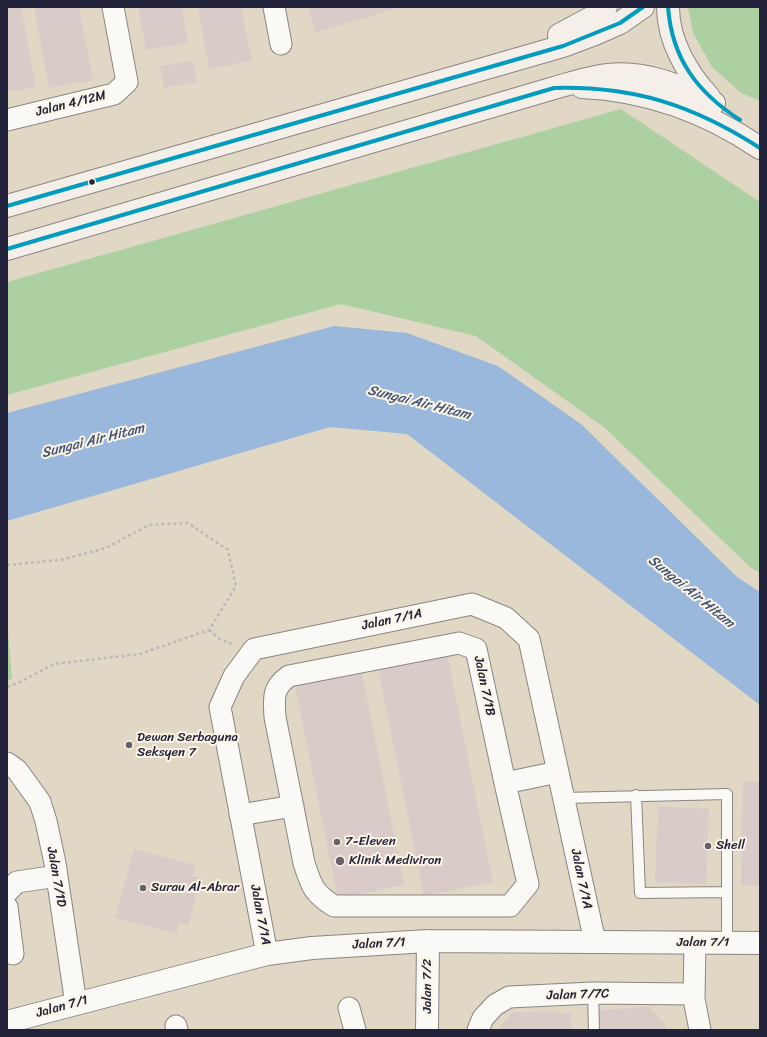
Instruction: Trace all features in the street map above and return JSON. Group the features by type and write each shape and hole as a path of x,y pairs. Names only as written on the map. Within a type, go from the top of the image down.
{"main road":[{"path":"502,62 571,30 600,13 606,7"},
{"path":"7,206 502,62 563,46 620,23 643,7"},
{"path":"668,7 673,37 682,61 697,83 714,102"},
{"path":"7,249 554,88 596,77 609,75 641,76 672,84 690,90 714,102 746,124 760,130"},
{"path":"554,88 583,87 626,92 665,101 702,115 760,148"}],"street":[{"name":"Jalan 4/12M","path":"7,120 114,94 127,82 113,7"},
{"path":"274,7 281,44"},
{"name":"Jalan 7/1A","path":"267,954 220,707 234,676 254,648 472,604 506,618 529,639 595,942"},
{"name":"Jalan 7/1B","path":"459,643 476,649 505,783 528,884 510,906 334,906 321,898 311,883 304,862 275,716 274,703 276,692 281,682 289,676 459,643"},
{"name":"Jalan 7/1D","path":"7,762 17,770 40,802 46,821 57,876 76,1004"},
{"path":"505,783 558,772"},
{"path":"240,815 293,806"},
{"path":"7,892 17,882 57,876"},
{"path":"7,907 13,954"},
{"name":"Jalan 7/1","path":"7,1022 267,954 312,948 428,941 760,943"},
{"name":"Jalan 7/2","path":"427,1030 428,941"},
{"path":"695,943 694,999 700,1030"},
{"name":"Jalan 7/7C","path":"478,1030 483,1018 495,1005 509,997 593,993 694,994"},
{"path":"349,1008 355,1030"}],"lane":[{"path":"564,798 636,795 727,794 728,943"},
{"path":"636,795 640,893 727,892"},
{"path":"593,993 594,1030"}],"path":[{"path":"7,565 60,560 106,548 149,525 188,523 228,550 236,586 209,630 140,654 54,664 22,681 7,687"},
{"path":"209,630 226,642 254,648"}],"green space":[{"path":"688,7 760,7 760,101 741,93 712,67 693,33"},
{"path":"621,109 760,202 760,573 750,567 605,428 476,336 341,304 7,395 7,282"},
{"path":"7,620 12,679 7,680"}],"water":[{"name":"Sungai Air Hitam","path":"334,326 407,333 498,366 581,424 737,577 760,592 760,705 407,434 330,427 7,521 7,413"}],"building":[{"path":"7,7 21,7 36,87 7,92"},
{"path":"34,7 79,7 93,80 49,88"},
{"path":"138,7 182,7 188,43 146,50"},
{"path":"198,7 241,7 252,61 209,69"},
{"path":"308,7 400,7 315,33"},
{"path":"193,61 197,82 164,88 160,66"},
{"path":"447,654 493,882 424,896 378,668"},
{"path":"362,673 404,885 338,899 295,686"},
{"path":"743,781 760,782 760,885 741,885"},
{"path":"658,806 709,809 706,884 655,882"},
{"path":"134,849 195,865 192,876 201,878 188,926 179,923 177,934 115,918"},
{"path":"649,1007 666,1025 666,1030 600,1030 599,1010"},
{"path":"513,1012 572,1013 571,1030 497,1030"}],"transit line":[{"path":"7,206 563,46 620,23 643,7"},
{"path":"668,7 670,26 675,43 689,72 699,86 711,98 740,120"},
{"path":"7,249 554,88 611,90 662,101 711,120 760,148"}],"place":[{"name":"Dewan Serbaguna Seksyen 7","path":"129,745"},
{"name":"7-Eleven","path":"337,842"},
{"name":"Shell","path":"708,846"},
{"name":"Klinik Mediviron","path":"340,861"},
{"name":"Surau Al-Abrar","path":"143,888"}]}
